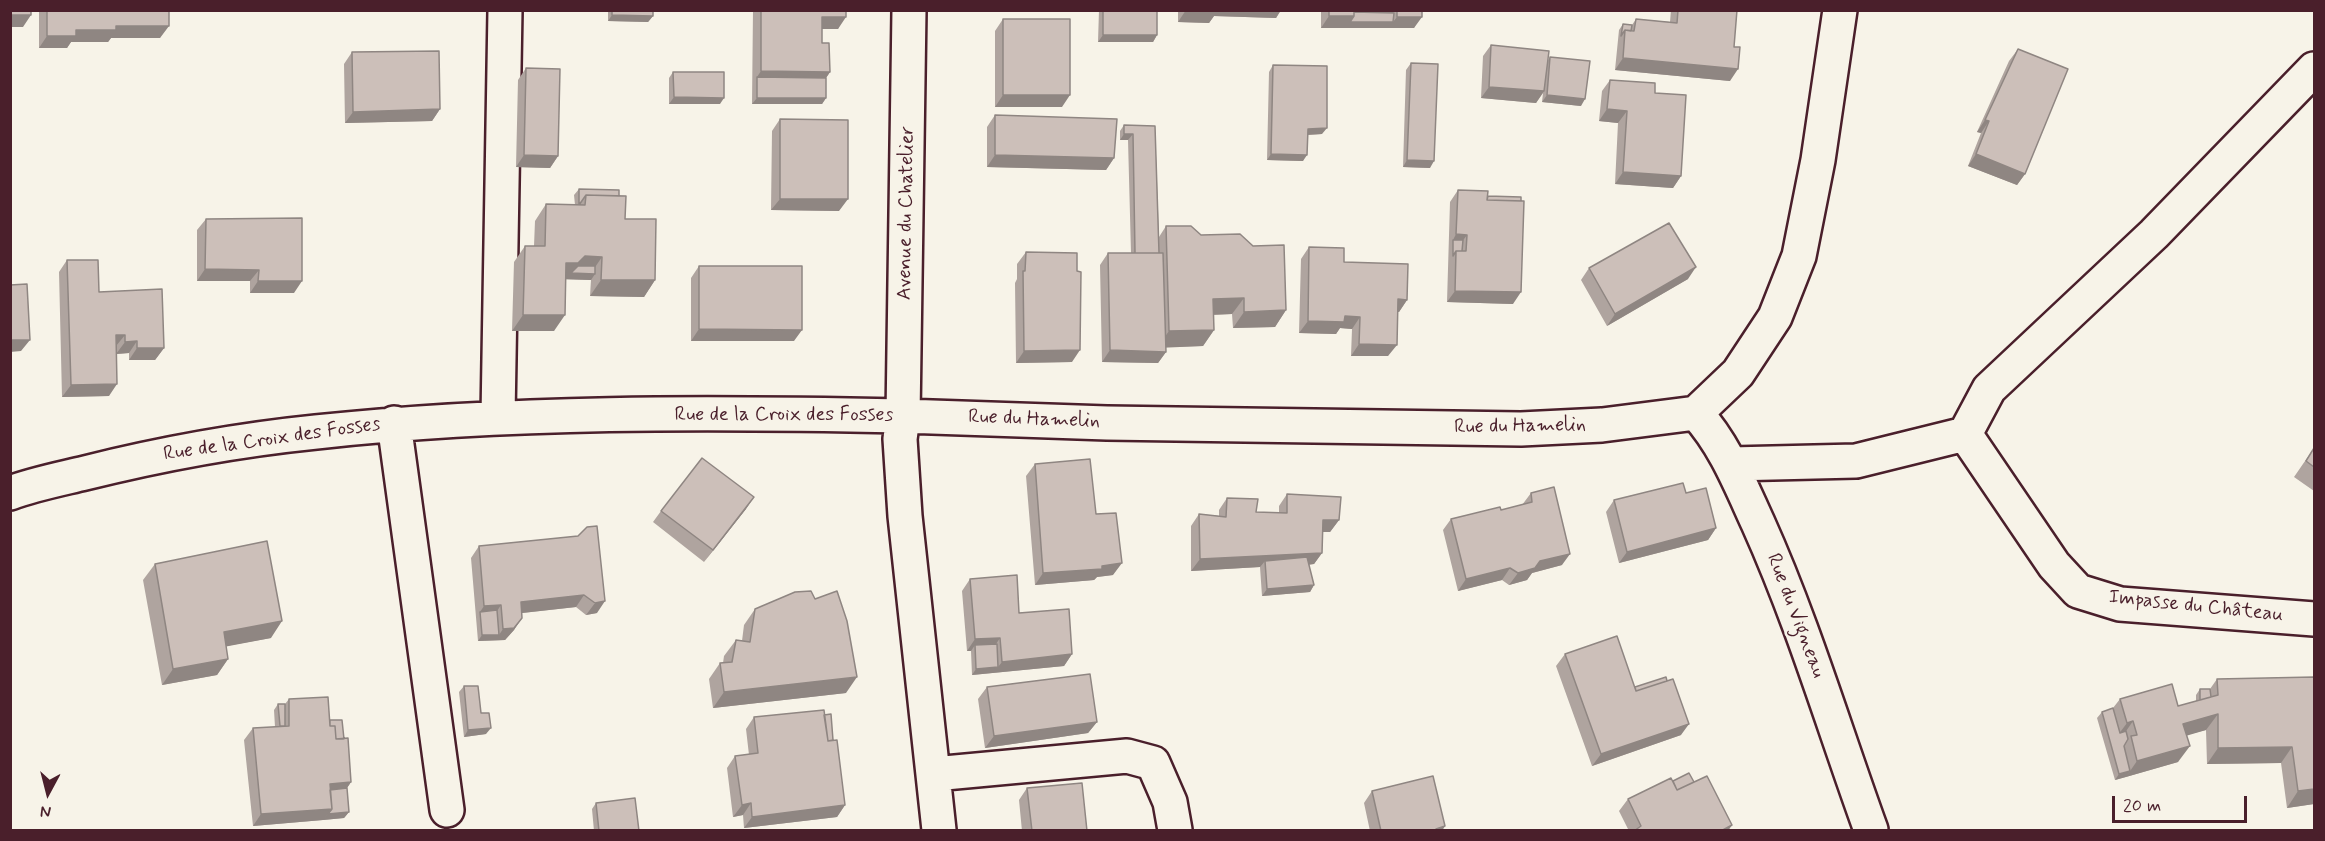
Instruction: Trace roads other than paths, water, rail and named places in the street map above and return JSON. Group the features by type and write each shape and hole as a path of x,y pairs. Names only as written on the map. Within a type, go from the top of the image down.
{"street":[{"path":"498,416 505,10"},
{"name":"Avenue du Chatelier","path":"903,416 909,10"},
{"path":"1696,413 1738,373 1776,317 1799,256 1818,160 1840,10"},
{"path":"1731,464 1856,461 1965,434 1989,389 2154,234 2314,69"},
{"name":"Rue de la Croix des Fosses","path":"10,493 163,453 261,437 394,423 498,416 790,413 903,416 900,439 905,516 939,831"},
{"name":"Rue du Hamelin","path":"903,416 1107,423 1521,429 1602,425 1696,413"},
{"name":"Rue du Vigneau","path":"1696,413 1709,428 1731,464 1775,561 1871,831"},
{"name":"Rue de la Croix des Fosses","path":"394,423 447,810"},
{"name":"Impasse du Château","path":"1965,434 2054,565 2078,591 2120,604 2314,619"},
{"path":"934,774 1127,756 1153,763 1170,802 1175,831"}]}
